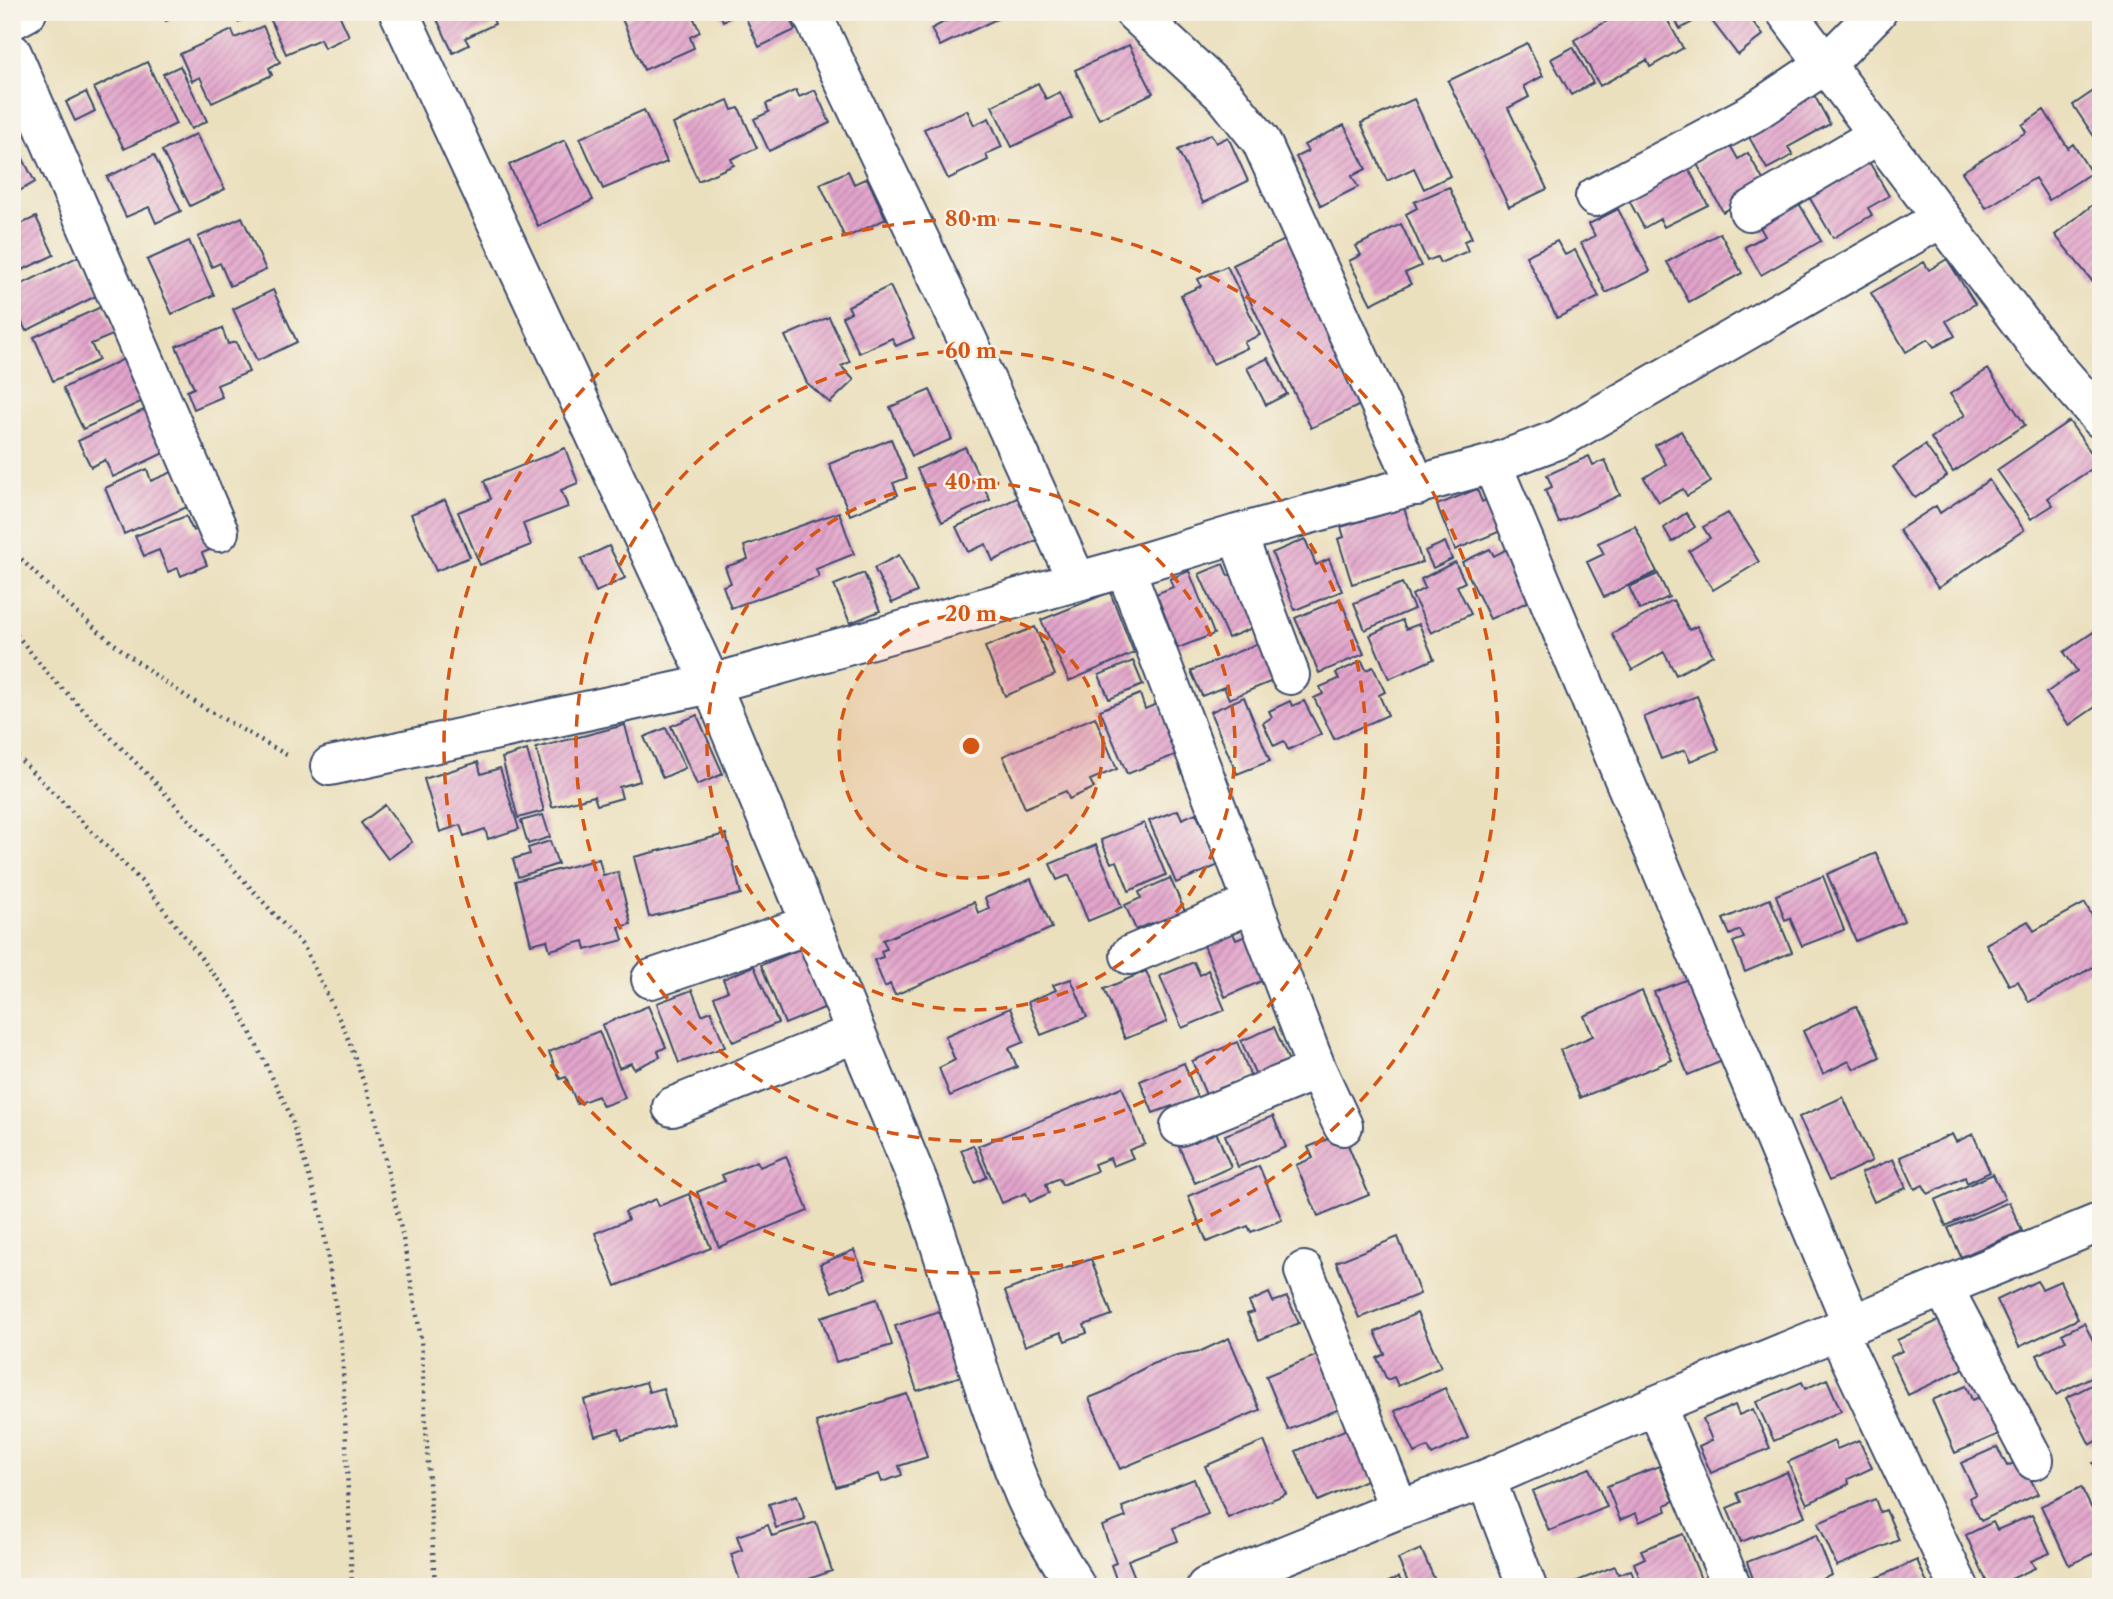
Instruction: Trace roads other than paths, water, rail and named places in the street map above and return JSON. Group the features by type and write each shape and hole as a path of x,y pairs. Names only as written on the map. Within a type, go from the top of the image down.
{"street":[{"path":"12,20 27,12"},
{"path":"399,12 712,684 924,1196 950,1272 976,1364 1025,1497 1076,1587"},
{"path":"811,12 968,341 1077,581"},
{"path":"1135,12 1225,96 1261,141 1417,486"},
{"path":"1786,12 2041,350 2101,419"},
{"path":"1595,197 1751,114 1826,64 1877,12"},
{"path":"12,53 219,532"},
{"path":"1749,211 1878,135"},
{"path":"330,766 712,684 1492,464 1559,439 1940,219"},
{"path":"1492,464 1845,1328 1959,1587"},
{"path":"1237,534 1290,675"},
{"path":"1125,568 1317,1070 1343,1126"},
{"path":"1130,955 1254,903"},
{"path":"651,979 811,924"},
{"path":"672,1107 856,1033"},
{"path":"1180,1126 1317,1070"},
{"path":"1206,1587 1399,1509 1486,1479 1656,1405 2101,1222"},
{"path":"1304,1271 1399,1509"},
{"path":"1943,1287 2034,1460"},
{"path":"1656,1405 1732,1587"},
{"path":"1486,1479 1527,1587"}]}
